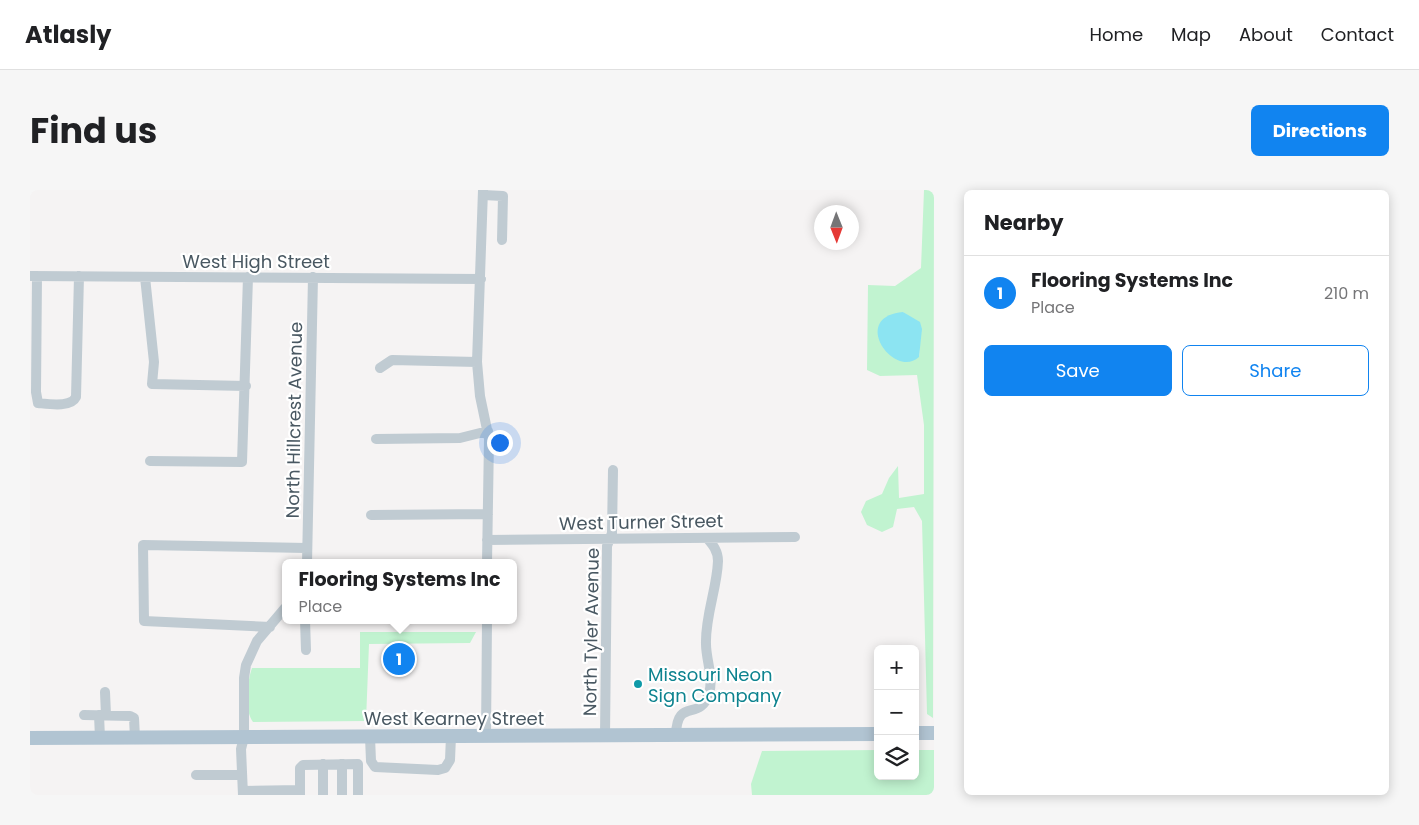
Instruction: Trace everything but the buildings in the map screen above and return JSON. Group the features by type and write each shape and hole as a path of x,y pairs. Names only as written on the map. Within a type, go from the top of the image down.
{"main road":[{"path":"919,733 934,733"},
{"name":"West Kearney Street","path":"30,738 874,734"}],"street":[{"path":"487,559 488,431 480,396 477,362 483,193 502,196 502,240"},
{"path":"34,276 36,392 38,403 49,404 69,403 76,397 79,276"},
{"name":"West High Street","path":"34,276 481,279"},
{"path":"145,277 154,362 152,384 246,386"},
{"path":"150,461 242,462 246,386 248,277"},
{"name":"North Hillcrest Avenue","path":"307,559 313,277"},
{"path":"380,368 392,360 477,362"},
{"path":"376,439 460,438 488,431"},
{"name":"North Tyler Avenue","path":"605,736 607,546 612,533 613,470"},
{"path":"371,514 488,514"},
{"name":"West Turner Street","path":"488,540 795,537"},
{"path":"676,735 677,718 681,713 700,708 706,702 710,691 711,679 707,663 706,625 718,559 715,547 707,538"},
{"path":"270,626 144,621 143,545 307,548"},
{"path":"282,612 254,647 246,665 244,738 241,749 243,793 300,792 300,768 303,764 358,764 358,795"},
{"path":"305,624 306,650"},
{"path":"486,736 487,624"},
{"path":"100,738 105,692"},
{"path":"84,715 130,716 134,718 135,738"},
{"path":"370,737 371,761 375,767 438,770 445,768 450,760 451,736"},
{"path":"323,764 323,795"},
{"path":"342,764 342,795"},
{"path":"196,775 241,775"}],"green space":[{"path":"924,190 934,190 933,718 927,714 922,521 914,507 897,509 893,527 882,532 867,525 861,512 866,501 882,494 889,478 898,466 899,498 924,494 924,425 917,375 880,376 867,370 868,285 895,286 921,268","holes":["903,312 911,320 916,332 919,357"]},
{"path":"360,632 476,632 470,643 369,644 366,721 253,722 247,703 252,668 360,668"},
{"path":"874,750 874,780 919,780 919,750 934,750 934,795 752,795 751,784 762,751"}],"water":[{"path":"903,312 920,322 922,329 919,357 909,362 898,360 889,354 881,345 878,334 879,324 887,316"}],"place":[{"name":"Flooring Systems Inc","path":"399,659"},
{"name":"Missouri Neon Sign Company","path":"638,684"}]}
